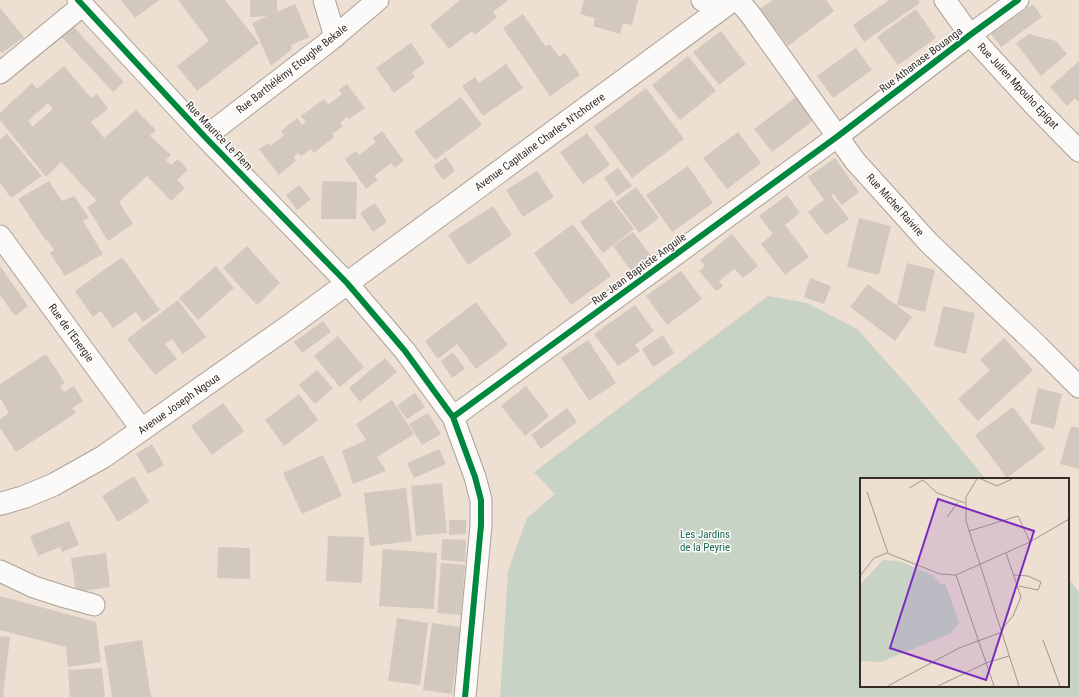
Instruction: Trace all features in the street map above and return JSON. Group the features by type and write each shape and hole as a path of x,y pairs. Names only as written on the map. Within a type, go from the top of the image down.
{"main road":[{"name":"Avenue Capitaine Charles N'tchorere","path":"347,283 661,54 723,2"},
{"name":"Avenue Joseph Ngoua","path":"0,504 24,497 53,485 103,457 347,283"}],"street":[{"path":"324,0 334,37"},
{"name":"Rue Barthélémy Etoughe Bekale","path":"205,137 334,37 378,0"},
{"name":"Rue Julien Mpouho Epigat","path":"944,0 970,35 1034,105 1079,151"},
{"name":"Rue Athanase Bouanga","path":"838,136 1018,0"},
{"path":"0,73 80,2"},
{"name":"Rue Maurice Le Flem","path":"80,2 205,137 347,283 405,351 453,417 475,477 481,500 481,525 465,697"},
{"name":"Rue Michel Raivire","path":"723,2 750,14 855,161 929,243 1079,387"},
{"name":"Rue Jean Baptiste Anguile","path":"453,417 838,136"},
{"name":"Rue de l'Energie","path":"0,236 142,430"},
{"path":"0,571 34,587 94,605"}],"green space":[{"name":"Les Jardins de la Peyrie","path":"768,296 807,303 857,329 911,389 985,478 860,478 860,687 1069,687 1069,579 1079,592 1079,697 500,697 508,571 527,518 555,494 534,472"}],"building":[{"path":"121,0 159,0 135,18"},
{"path":"178,0 225,0 259,43 197,91 177,66 209,41"},
{"path":"250,0 277,0 277,12 295,4 309,37 291,45 292,49 271,66 252,23 267,16 250,17"},
{"path":"460,0 508,0 493,12 497,17 475,35 472,31 449,49 430,25"},
{"path":"584,0 638,0 632,25 623,23 620,34 593,26 595,18 580,14"},
{"path":"773,0 826,0 834,11 788,46 760,9"},
{"path":"889,0 918,0 920,3 864,42 853,25"},
{"path":"1033,4 1042,17 1001,47 991,34"},
{"path":"0,8 24,37 2,53 0,51"},
{"path":"916,9 936,38 898,65 877,37"},
{"path":"523,14 545,46 550,44 559,57 565,53 580,75 550,96 503,28"},
{"path":"70,23 124,82 113,92 58,33"},
{"path":"721,31 746,64 719,85 693,52"},
{"path":"1029,34 1056,41 1067,54 1041,76 1016,43"},
{"path":"411,43 425,63 412,73 415,77 394,93 376,68"},
{"path":"856,48 872,70 833,98 817,76"},
{"path":"688,56 716,91 680,120 652,85"},
{"path":"1079,61 1079,102 1075,98 1067,106 1050,87"},
{"path":"506,64 523,88 483,116 462,86 475,77 479,83"},
{"path":"64,66 91,98 97,94 108,109 91,122 104,138 136,110 156,130 150,136 171,155 166,160 171,165 178,159 188,170 177,180 185,188 171,201 147,176 119,202 133,224 108,241 87,207 97,201 61,162 46,177 0,120 0,113 32,83 37,89","holes":["48,103 53,109 33,126 38,133 28,121"]},
{"path":"347,84 365,108 349,119 347,117 340,123 343,126 332,134 334,137 314,153 311,149 301,156 298,153 294,157 296,161 279,175 259,149 268,143 270,146 284,135 281,131 297,118 302,125 306,122 301,116 324,99 328,105 342,94 339,90"},
{"path":"646,88 684,139 632,178 594,127"},
{"path":"461,97 482,125 435,160 414,132"},
{"path":"796,97 814,120 772,152 754,129"},
{"path":"382,131 404,161 395,168 391,163 374,176 378,180 366,189 345,159 356,151 359,155 376,142 373,138"},
{"path":"738,132 761,163 727,189 703,158"},
{"path":"587,133 610,165 583,184 560,152"},
{"path":"7,134 42,176 11,198 0,183 0,139"},
{"path":"446,157 455,171 443,180 433,166"},
{"path":"835,158 859,192 842,205 833,194 831,195 849,219 826,235 808,212 824,200 808,177"},
{"path":"688,166 713,203 672,232 646,195"},
{"path":"618,168 632,186 617,196 604,178"},
{"path":"537,171 554,197 523,217 506,190"},
{"path":"49,181 62,201 74,196 89,218 83,221 103,254 65,276 50,253 54,250 47,240 46,241 18,199"},
{"path":"322,181 357,182 356,219 321,219"},
{"path":"299,185 311,199 297,210 286,195"},
{"path":"636,187 659,218 639,233 616,202"},
{"path":"787,195 800,213 785,225 809,257 785,275 761,244 773,234 759,216"},
{"path":"611,199 634,229 603,253 580,222"},
{"path":"375,203 387,222 373,232 360,213"},
{"path":"493,206 512,235 468,265 448,235"},
{"path":"859,218 891,226 879,275 847,267"},
{"path":"573,224 611,276 571,305 534,253"},
{"path":"633,232 652,257 632,272 613,246"},
{"path":"732,234 758,266 743,278 734,269 719,281 723,286 716,291 699,271 705,266 700,260"},
{"path":"247,246 280,283 257,305 223,268"},
{"path":"122,257 160,310 143,322 136,312 113,328 101,311 93,317 75,291"},
{"path":"907,263 935,270 925,312 897,305"},
{"path":"0,266 28,306 15,316 0,295"},
{"path":"216,266 234,288 198,320 179,298"},
{"path":"681,271 702,299 667,325 646,296"},
{"path":"810,278 831,286 824,304 804,297"},
{"path":"868,284 912,317 895,341 850,307"},
{"path":"178,300 206,337 183,354 172,339 165,344 177,359 155,375 127,339"},
{"path":"476,302 508,345 476,369 457,344 438,359 425,341"},
{"path":"635,305 654,331 635,345 640,351 618,366 594,334"},
{"path":"943,306 975,313 966,354 934,346"},
{"path":"323,321 331,332 302,353 294,342"},
{"path":"663,335 674,353 653,367 642,349"},
{"path":"338,336 364,367 340,387 314,356"},
{"path":"1004,338 1033,370 978,421 958,399 990,370 980,360"},
{"path":"588,340 616,383 589,401 561,358"},
{"path":"453,352 465,369 452,378 441,361"},
{"path":"46,354 65,383 60,386 64,392 74,386 83,401 72,408 76,413 16,452 0,428 0,419 9,413 0,398 0,384"},
{"path":"385,358 397,372 360,402 349,388"},
{"path":"317,370 333,388 315,404 299,385"},
{"path":"526,386 549,416 525,436 501,406"},
{"path":"1038,388 1062,394 1054,429 1030,423"},
{"path":"415,393 425,407 407,419 397,406"},
{"path":"299,394 318,420 284,446 265,420"},
{"path":"392,400 414,434 377,457 386,471 353,484 342,451 366,440 356,424"},
{"path":"223,403 244,431 212,455 191,426"},
{"path":"1013,407 1045,449 1007,478 975,435"},
{"path":"567,408 577,422 541,449 531,435"},
{"path":"428,413 441,434 422,445 409,424"},
{"path":"1071,426 1079,428 1079,469 1060,464"},
{"path":"152,444 164,465 148,474 136,454"},
{"path":"439,449 446,464 414,478 407,463"},
{"path":"323,455 342,496 302,514 283,473"},
{"path":"134,476 149,502 118,522 102,496"},
{"path":"442,483 447,533 416,536 411,486"},
{"path":"406,488 412,541 370,546 364,493"},
{"path":"449,520 466,520 466,534 449,535"},
{"path":"69,521 79,545 62,552 60,547 38,556 30,536"},
{"path":"328,536 364,537 362,583 326,581"},
{"path":"442,539 466,540 465,562 441,560"},
{"path":"218,547 250,548 250,579 217,578"},
{"path":"383,549 437,553 434,609 379,606"},
{"path":"106,553 110,587 76,592 71,558"},
{"path":"441,563 465,565 461,615 437,613"},
{"path":"0,596 96,622 101,662 68,667 66,647 0,630"},
{"path":"397,618 428,623 420,685 388,681"},
{"path":"432,623 461,627 452,694 423,690"},
{"path":"0,636 10,637 3,697 0,697"},
{"path":"142,640 151,697 112,697 104,646"},
{"path":"102,668 105,697 70,697 68,670"}],"cycle path":[{"path":"78,0 205,137 347,283 405,351 453,417 475,477 481,500 481,525 465,697"},
{"path":"453,417 838,136 1018,0"}]}
